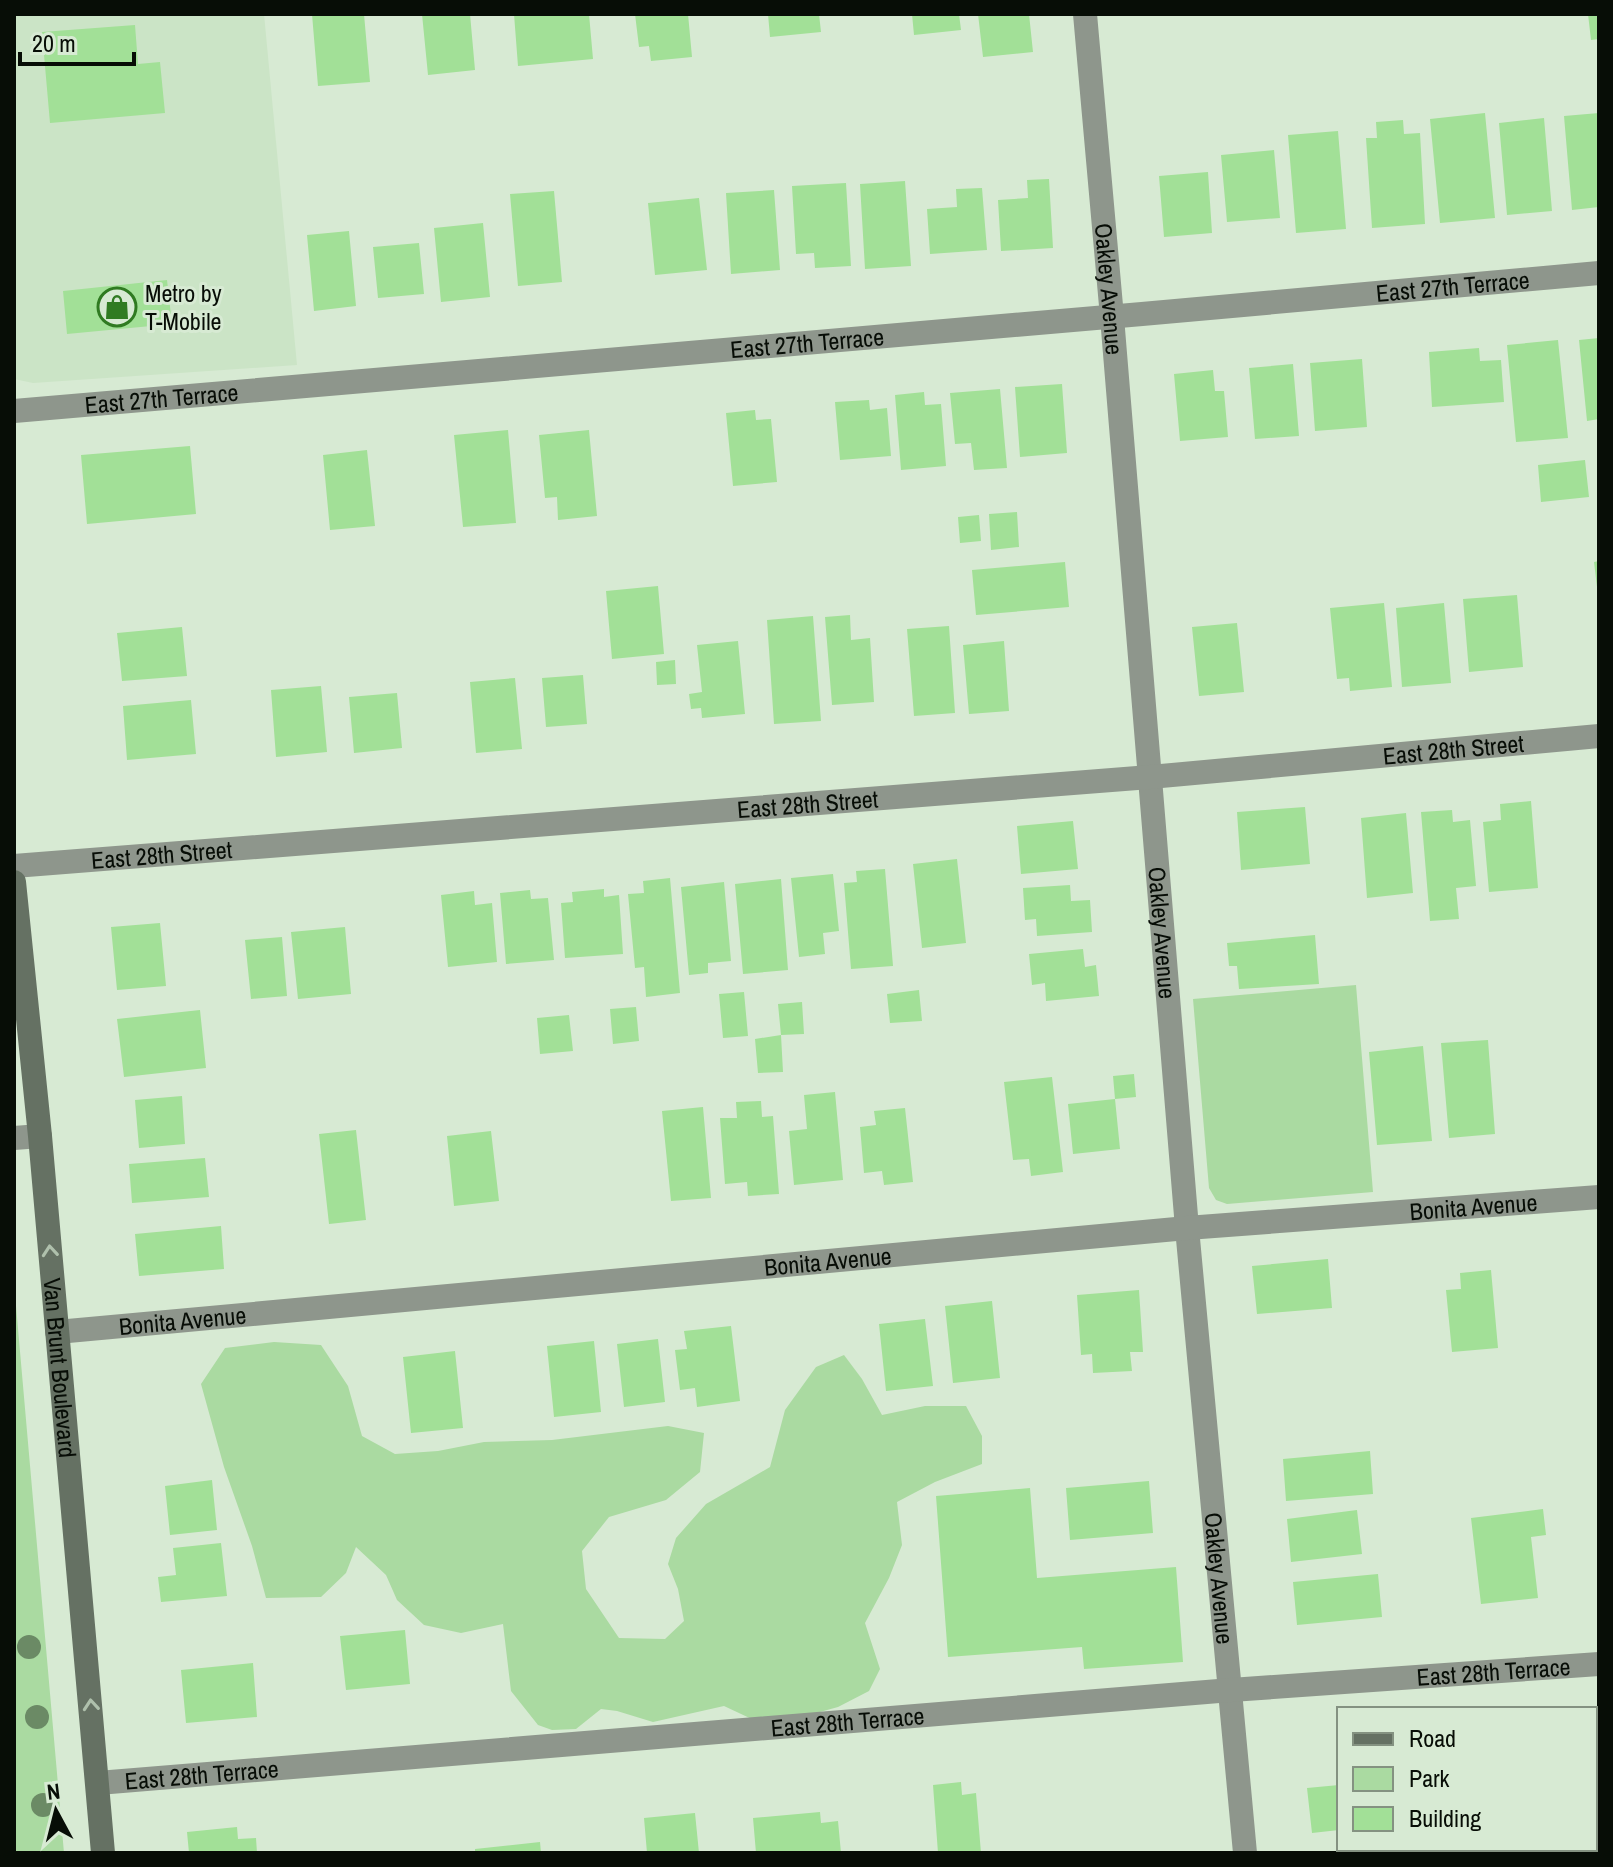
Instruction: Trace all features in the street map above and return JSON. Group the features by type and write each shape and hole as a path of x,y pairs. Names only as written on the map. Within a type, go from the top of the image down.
{"main road":[{"name":"Van Brunt Boulevard","path":"14,882 40,1136 103,1853"}],"street":[{"name":"Oakley Avenue","path":"1085,14 1187,1228 1245,1853"},
{"name":"East 27th Terrace","path":"14,411 1599,273"},
{"name":"East 28th Street","path":"14,866 1150,777 1599,736"},
{"path":"14,1138 40,1136"},
{"name":"Bonita Avenue","path":"57,1332 1187,1228 1599,1197"},
{"name":"East 28th Terrace","path":"98,1783 1231,1690 1599,1664"}],"shaded area":[{"path":"14,14 264,14 297,365 33,383 14,379"}],"green space":[{"path":"1356,985 1373,1192 1227,1204 1216,1200 1209,1188 1193,999"},
{"path":"14,1283 64,1853 14,1853"},
{"path":"274,1342 321,1345 348,1386 362,1436 395,1454 438,1451 484,1442 552,1440 668,1426 704,1433 700,1472 666,1500 609,1517 582,1551 586,1589 619,1638 665,1639 684,1621 678,1589 668,1564 676,1538 706,1504 770,1467 785,1410 816,1367 844,1355 882,1415 925,1406 966,1406 982,1436 982,1464 935,1482 897,1502 902,1545 865,1623 880,1669 869,1691 838,1707 798,1718 756,1721 724,1706 653,1722 601,1709 576,1729 552,1730 538,1725 511,1691 503,1624 461,1633 424,1625 397,1600 386,1575 356,1547 346,1573 321,1597 266,1598 201,1384 225,1348"}],"building":[{"path":"312,14 364,14 370,82 318,86"},
{"path":"422,14 470,14 475,70 428,75"},
{"path":"514,14 589,14 593,59 518,66"},
{"path":"635,14 688,14 692,57 651,61 649,46 639,47"},
{"path":"768,14 819,14 821,32 770,37"},
{"path":"912,14 959,14 961,30 914,35"},
{"path":"978,14 1029,14 1033,52 983,57"},
{"path":"1588,14 1599,14 1599,39 1591,40"},
{"path":"135,25 138,64 160,62 165,113 50,123 42,32"},
{"path":"1485,113 1495,218 1440,223 1430,119"},
{"path":"1599,113 1599,207 1572,210 1564,116"},
{"path":"1544,118 1552,211 1507,215 1499,123"},
{"path":"1403,120 1404,134 1420,133 1425,224 1372,228 1366,138 1377,138 1376,122"},
{"path":"1338,131 1346,229 1296,233 1288,135"},
{"path":"1274,150 1280,218 1227,222 1221,155"},
{"path":"1208,172 1212,233 1164,237 1159,176"},
{"path":"1049,179 1053,248 1001,251 998,200 1028,198 1027,180"},
{"path":"905,181 911,266 865,269 860,184"},
{"path":"846,183 851,266 815,268 814,253 796,254 792,186"},
{"path":"982,188 987,250 930,254 927,209 957,207 956,189"},
{"path":"774,190 780,270 731,274 726,193"},
{"path":"554,191 562,282 518,286 510,194"},
{"path":"699,198 707,270 655,275 648,203"},
{"path":"483,223 490,297 441,302 434,228"},
{"path":"349,231 356,306 314,311 307,235"},
{"path":"419,243 424,294 378,298 373,247"},
{"name":"Metro by T-Mobile","path":"167,280 172,324 67,334 63,291"},
{"path":"1599,338 1599,419 1587,421 1579,340"},
{"path":"1558,340 1568,438 1516,442 1507,345"},
{"path":"1479,348 1480,361 1501,360 1504,402 1432,407 1429,352"},
{"path":"1362,359 1367,427 1315,431 1310,363"},
{"path":"1293,364 1299,436 1255,439 1249,368"},
{"path":"1213,370 1215,391 1224,391 1228,437 1180,441 1174,374"},
{"path":"1062,384 1067,453 1020,457 1015,387"},
{"path":"1000,389 1007,468 974,470 971,443 955,444 950,393"},
{"path":"924,392 925,405 941,404 946,466 901,470 895,395"},
{"path":"869,400 870,410 887,408 891,456 840,460 835,402"},
{"path":"755,410 756,420 771,419 777,482 733,486 726,413"},
{"path":"508,430 516,523 463,527 454,435"},
{"path":"589,430 597,516 558,520 557,497 545,498 539,435"},
{"path":"190,446 196,514 87,524 81,455"},
{"path":"367,450 375,526 330,530 323,455"},
{"path":"1585,460 1589,497 1541,502 1538,465"},
{"path":"1017,512 1019,547 991,550 989,514"},
{"path":"979,515 981,541 960,543 958,517"},
{"path":"1599,561 1599,587 1597,587 1594,562"},
{"path":"1065,562 1069,607 976,615 972,570"},
{"path":"658,586 664,654 612,659 606,591"},
{"path":"1517,595 1523,667 1469,672 1463,599"},
{"path":"1384,603 1392,687 1350,691 1349,678 1337,679 1330,608"},
{"path":"1444,603 1451,683 1402,687 1396,608"},
{"path":"850,615 851,640 870,638 874,702 832,705 825,617"},
{"path":"813,616 821,721 774,724 767,620"},
{"path":"1237,623 1244,692 1199,696 1192,627"},
{"path":"949,626 955,713 914,716 907,629"},
{"path":"182,627 187,676 122,681 117,633"},
{"path":"738,641 745,714 702,718 701,708 691,709 689,694 702,692 697,645"},
{"path":"1004,641 1009,711 969,714 963,645"},
{"path":"675,660 676,684 657,685 656,662"},
{"path":"583,675 587,724 546,727 542,678"},
{"path":"515,678 522,749 476,753 470,682"},
{"path":"321,686 327,752 276,757 271,690"},
{"path":"397,693 402,748 354,753 349,697"},
{"path":"191,700 196,754 127,760 123,706"},
{"path":"1531,801 1538,888 1489,892 1483,822 1501,820 1500,804"},
{"path":"1305,807 1310,864 1241,870 1237,812"},
{"path":"1452,810 1453,822 1470,820 1476,886 1456,888 1459,919 1430,921 1421,812"},
{"path":"1406,813 1413,893 1367,898 1361,818"},
{"path":"1073,821 1078,869 1021,874 1017,826"},
{"path":"957,859 966,943 922,948 913,864"},
{"path":"885,869 893,966 851,969 844,883 857,882 856,871"},
{"path":"833,874 839,931 823,933 825,954 799,957 791,878"},
{"path":"670,878 680,993 646,997 644,967 635,968 628,894 644,893 643,881"},
{"path":"781,879 788,970 743,974 735,884"},
{"path":"724,882 731,961 708,963 708,973 689,975 681,887"},
{"path":"1070,885 1071,901 1090,900 1092,932 1037,936 1036,919 1025,920 1023,888"},
{"path":"604,889 604,897 619,895 623,954 565,958 561,903 573,902 572,892"},
{"path":"530,890 531,899 548,898 554,960 506,964 500,893"},
{"path":"474,891 475,905 492,903 497,962 448,967 441,895"},
{"path":"160,923 166,986 117,990 111,927"},
{"path":"345,927 351,994 298,999 291,932"},
{"path":"1315,935 1319,984 1239,989 1237,966 1229,966 1227,943"},
{"path":"282,937 287,996 251,999 245,940"},
{"path":"1083,949 1085,967 1096,965 1099,996 1046,1001 1045,983 1032,985 1029,954"},
{"path":"919,990 922,1021 890,1023 887,994"},
{"path":"744,992 748,1036 723,1038 719,994"},
{"path":"802,1002 804,1034 781,1035 778,1004"},
{"path":"636,1007 639,1041 613,1044 610,1009"},
{"path":"200,1010 206,1068 124,1077 117,1019"},
{"path":"569,1015 573,1051 540,1054 537,1018"},
{"path":"781,1035 783,1072 758,1073 755,1039"},
{"path":"1488,1040 1495,1134 1449,1138 1441,1043"},
{"path":"1423,1046 1432,1141 1377,1145 1369,1052"},
{"path":"1134,1074 1136,1097 1115,1099 1113,1076"},
{"path":"1052,1077 1063,1172 1031,1176 1029,1159 1013,1160 1004,1082"},
{"path":"835,1092 843,1180 794,1185 789,1131 807,1129 804,1095"},
{"path":"182,1096 185,1144 139,1148 135,1100"},
{"path":"1115,1099 1120,1149 1073,1154 1068,1104"},
{"path":"761,1101 762,1117 773,1116 779,1194 748,1196 747,1182 725,1184 720,1118 737,1118 736,1102"},
{"path":"703,1107 711,1198 671,1201 662,1111"},
{"path":"905,1108 913,1182 884,1185 882,1171 864,1173 860,1127 876,1125 874,1111"},
{"path":"356,1130 366,1220 329,1224 319,1134"},
{"path":"491,1131 499,1201 454,1206 447,1136"},
{"path":"205,1158 209,1197 132,1203 129,1164"},
{"path":"221,1226 224,1269 139,1276 135,1234"},
{"path":"1328,1259 1332,1308 1257,1314 1252,1266"},
{"path":"1491,1270 1498,1348 1452,1352 1446,1290 1461,1289 1460,1273"},
{"path":"1139,1290 1143,1352 1130,1352 1132,1371 1093,1373 1092,1354 1081,1355 1077,1295"},
{"path":"992,1301 1000,1378 953,1383 945,1306"},
{"path":"925,1319 933,1386 886,1391 879,1324"},
{"path":"731,1326 740,1401 697,1407 695,1388 680,1390 675,1350 687,1349 684,1331"},
{"path":"658,1339 665,1402 624,1407 617,1344"},
{"path":"594,1341 601,1412 554,1417 547,1346"},
{"path":"455,1351 463,1428 411,1433 403,1357"},
{"path":"1370,1451 1373,1494 1286,1501 1283,1459"},
{"path":"212,1480 217,1530 170,1535 165,1486"},
{"path":"1149,1481 1153,1533 1070,1540 1066,1488"},
{"path":"1030,1488 1037,1578 1176,1567 1183,1662 1084,1669 1082,1647 948,1657 936,1496"},
{"path":"1543,1509 1546,1535 1531,1537 1538,1598 1481,1604 1471,1518"},
{"path":"1357,1510 1362,1554 1291,1562 1287,1519"},
{"path":"221,1543 227,1596 161,1602 158,1577 176,1575 173,1548"},
{"path":"1378,1574 1382,1617 1297,1625 1293,1582"},
{"path":"405,1630 410,1684 346,1690 340,1636"},
{"path":"253,1663 257,1717 186,1723 181,1670"},
{"path":"961,1782 962,1795 976,1793 981,1853 938,1853 933,1785"},
{"path":"1337,1785 1337,1830 1312,1833 1307,1788"},
{"path":"820,1812 821,1823 838,1821 841,1853 756,1853 753,1818"},
{"path":"695,1813 699,1853 647,1853 644,1818"},
{"path":"237,1827 238,1839 256,1838 257,1853 189,1853 187,1832"},
{"path":"540,1842 541,1853 475,1853 475,1849"},
{"path":"1341,1851 1396,1851 1396,1853"}],"place":[{"name":"Metro by T-Mobile","path":"117,307"}]}
